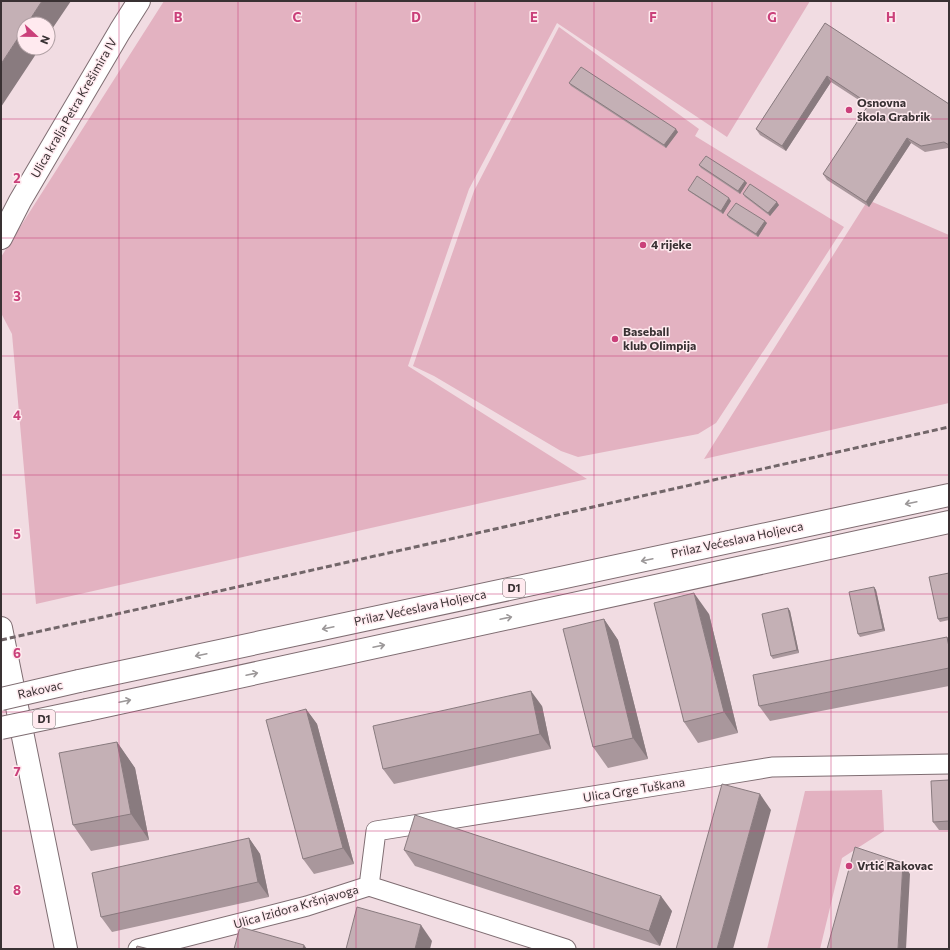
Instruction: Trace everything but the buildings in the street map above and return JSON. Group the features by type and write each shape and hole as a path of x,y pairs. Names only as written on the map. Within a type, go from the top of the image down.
{"main road":[{"name":"Ulica kralja Petra Krešimira IV","path":"1,238 20,200 139,1"},
{"name":"Prilaz Većeslava Holjevca","path":"79,681 949,495"},
{"name":"D1","path":"1,728 949,522"},
{"path":"1,628 66,949"},
{"name":"Rakovac","path":"1,699 79,681"}],"street":[{"name":"Ulica Grge Tuškana","path":"369,886 376,831 772,767 949,764"},
{"name":"Ulica Izidora Kršnjavoga","path":"138,949 307,906 369,886 566,949"}],"shaded area":[{"path":"164,1 810,1 727,137 557,23 469,189 408,366 587,479 36,604 12,334 1,313 1,257"},
{"name":"4 rijeke","path":"559,27 699,129 695,136 844,227 716,423 698,434 578,457 561,451 434,376 413,366 474,191"},
{"path":"868,200 949,235 949,403 704,459"},
{"path":"882,790 884,831 842,858 820,949 767,949 805,791"}],"railway":[{"path":"1,640 949,427"}],"place":[{"name":"Osnovna škola Grabrik","path":"849,110"},
{"name":"4 rijeke","path":"643,245"},
{"name":"Baseball klub Olimpija","path":"615,339"},
{"name":"Vrtić Rakovac","path":"849,866"}]}
